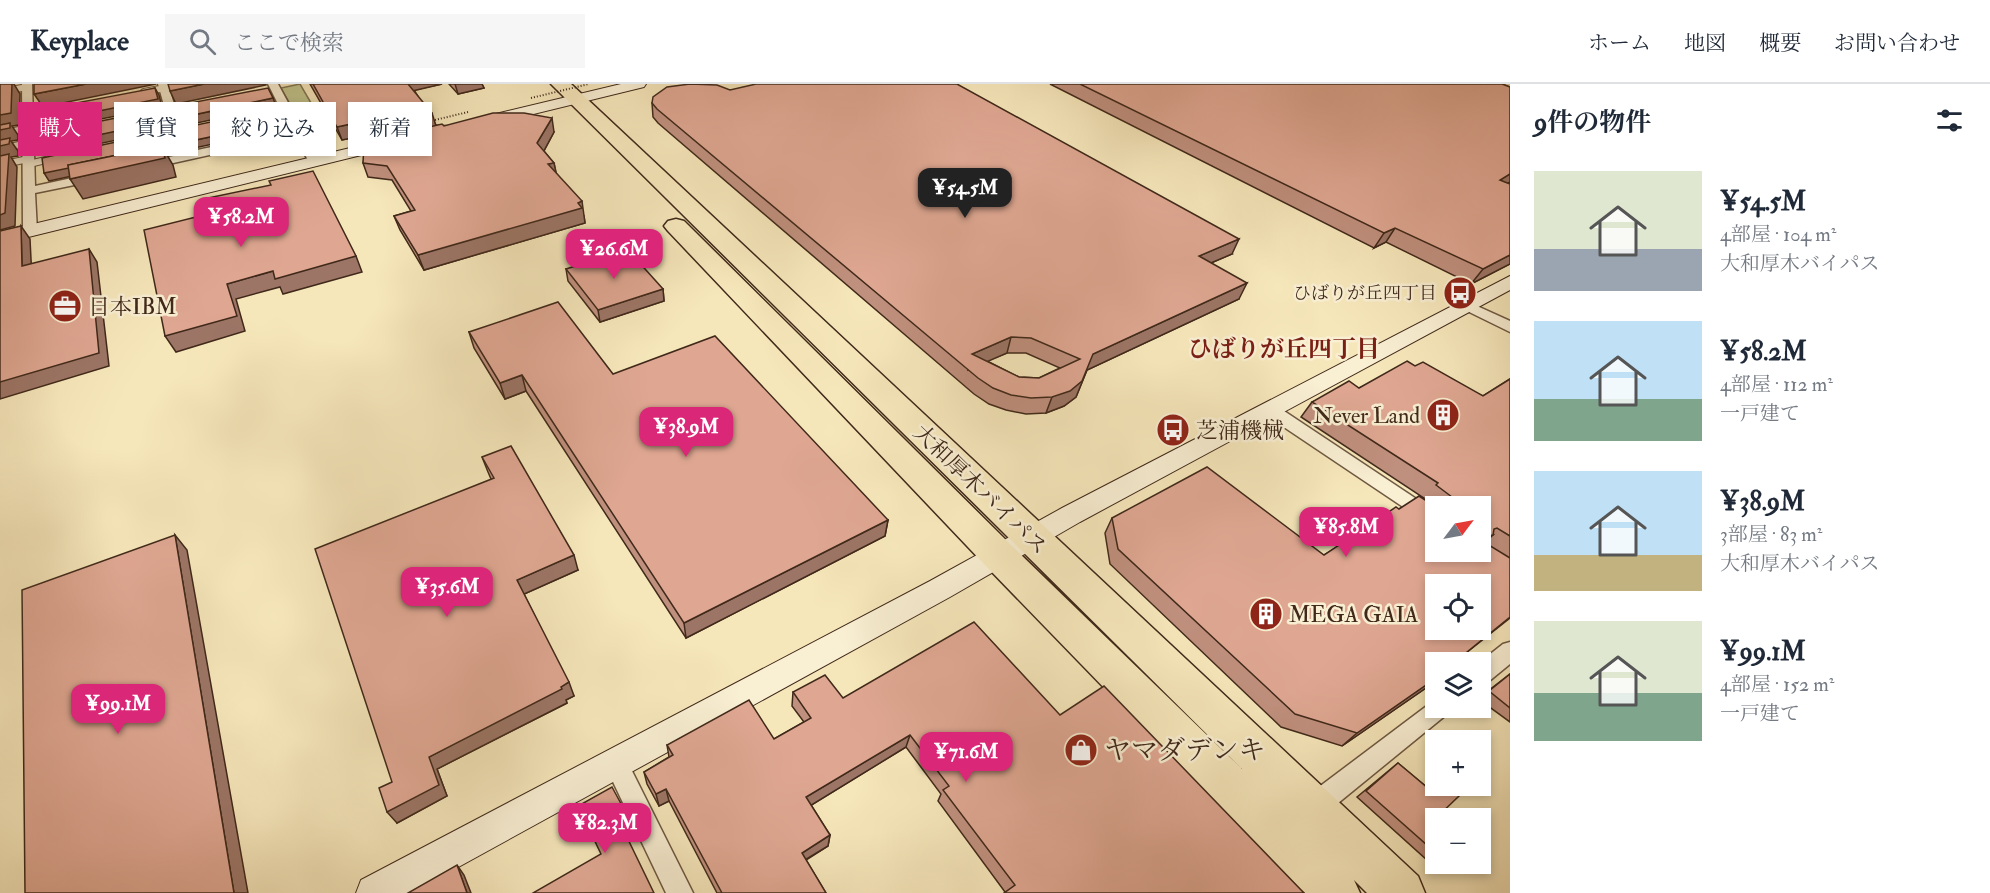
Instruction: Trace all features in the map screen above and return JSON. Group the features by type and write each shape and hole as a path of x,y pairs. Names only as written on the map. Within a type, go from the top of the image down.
{"highway":[{"name":"大和厚木バイパス","path":"562,92 1015,547 1335,893"},
{"name":"大和厚木バイパス","path":"1015,547 1312,808 1401,893"}],"street":[{"path":"472,124 562,92 639,84"},
{"path":"164,86 184,157"},
{"path":"273,87 277,102"},
{"path":"129,169 210,151"},
{"path":"0,238 348,154"},
{"path":"28,156 30,231"},
{"path":"310,156 314,162"},
{"path":"29,191 106,174"},
{"path":"374,893 1510,282"},
{"path":"1466,305 1510,327"},
{"path":"1269,410 1425,515"},
{"path":"1491,668 1508,656"},
{"path":"1312,808 1425,718"},
{"path":"616,763 680,893"}],"lane":[{"path":"142,93 164,86 186,84"},
{"path":"0,92 29,89"},
{"path":"0,134 18,136"},
{"path":"0,149 18,141"},
{"path":"0,165 63,156"}],"green space":[{"path":"300,84 310,102 289,102 281,88"}],"building":[{"path":"0,84 12,84 11,113 0,115"},
{"path":"34,84 86,84 34,94"},
{"path":"168,84 204,84 170,91"},
{"path":"313,84 408,84 423,102 348,102 348,125 337,127 336,102 323,102"},
{"path":"690,84 717,85 730,90 756,84 957,84 1239,239 1199,256 1247,283 1093,354 1082,381 1070,391 1052,397 1031,398 1011,395 993,388 978,378 657,109 652,103 653,97 667,87","holes":["1011,337 1031,338 1080,359 1039,378 1019,377 972,354"]},
{"path":"1080,84 1502,84 1510,87 1510,174 1500,180 1510,184 1510,255 1483,269 1395,228 1384,233"},
{"path":"155,88 158,99 143,102 114,102 114,108 102,110 102,102 81,102"},
{"path":"268,88 273,98 254,102 210,102 210,111 198,114 198,102 196,102"},
{"path":"493,113 524,113 552,118 537,143 554,163 548,164 582,201 578,203 582,208 418,255 394,216 415,210 387,166 363,163 363,156 432,156 432,126 442,124 444,126"},
{"path":"114,118 114,132 102,134 102,121"},
{"path":"210,122 210,137 198,139 198,125"},
{"path":"10,123 10,128 0,130 0,125"},
{"path":"10,138 9,144 0,146 0,140"},
{"path":"114,142 114,156 68,165 69,168 44,173 42,158 102,156 102,145"},
{"path":"9,154 5,213 0,215 0,156"},
{"path":"114,156 164,156 165,158 70,179 68,165"},
{"path":"313,171 356,256 275,279 273,271 227,284 237,316 165,336 144,230 208,214 203,199 271,185 269,181"},
{"path":"21,226 22,266 89,249 99,353 0,382 0,231"},
{"path":"628,250 663,289 598,310 566,269"},
{"path":"558,302 613,374 715,336 888,520 684,623 522,375 500,383 469,332"},
{"path":"1407,361 1415,366 1423,362 1483,396 1510,379 1510,536 1497,528 1491,535 1491,496 1451,496 1436,485 1438,483 1312,402 1349,381 1359,388"},
{"path":"511,446 574,555 517,580 569,682 561,687 562,689 429,757 439,785 387,812 379,788 392,782 315,549 494,478 482,457"},
{"path":"1207,467 1324,555 1396,507 1399,509 1419,496 1425,500 1425,562 1491,562 1491,546 1510,558 1510,617 1491,633 1491,574 1425,574 1425,640 1482,640 1467,652 1425,652 1425,686 1357,733 1295,714 1118,549 1112,518"},
{"path":"175,535 234,893 25,893 22,590"},
{"path":"974,622 1060,715 1104,686 1304,893 1004,893 1015,885 943,790 949,786 910,735 806,797 830,835 802,853 826,893 722,893 666,789 656,794 644,772 673,755 667,745 749,700 774,739 811,718 793,692 825,675 843,698"},
{"path":"1510,674 1510,708 1491,693 1491,689"},
{"path":"1398,763 1425,786 1425,796 1459,796 1447,808 1425,808 1425,843 1366,791"},
{"path":"612,787 633,826 624,831 654,893 533,893 601,854 578,806"},
{"path":"457,865 467,893 408,893"}],"place":[{"name":"ひばりが丘四丁目","path":"1460,293"},
{"name":"日本IBM","path":"65,306"},
{"name":"Never Land","path":"1443,415"},
{"name":"芝浦機械","path":"1173,430"},
{"name":"MEGA GAIA","path":"1266,614"},
{"name":"ヤマダデンキ","path":"1081,750"}],"district":[{"name":"ひばりが丘四丁目","path":"1284,349"}]}
